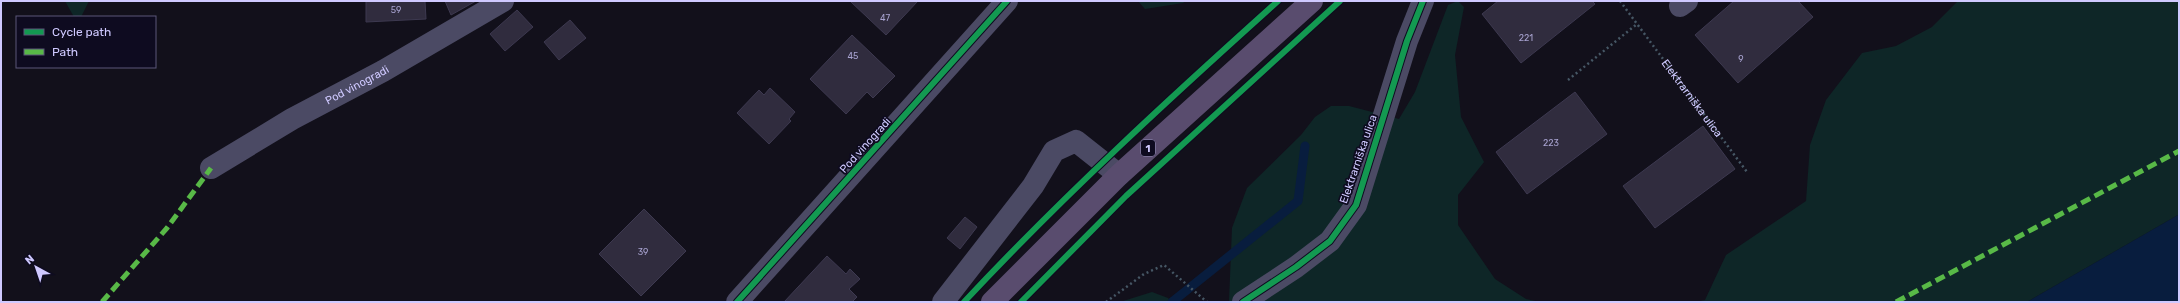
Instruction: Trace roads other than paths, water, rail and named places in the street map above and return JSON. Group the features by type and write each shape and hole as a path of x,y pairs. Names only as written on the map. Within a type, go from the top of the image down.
{"main road":[{"name":"1","path":"992,302 1118,175 1312,1"}],"street":[{"name":"Pod vinogradi","path":"211,168 292,118 403,59 503,1"},
{"name":"Pod vinogradi","path":"737,302 1007,1"},
{"name":"Elektrarniška ulica","path":"1243,302 1330,241 1356,205 1407,41 1423,1"},
{"path":"943,302 1033,186 1054,151 1076,140 1118,175"}],"water":[{"path":"2178,215 2179,302 2027,302"}],"waterway":[{"path":"1172,302 1298,201 1305,146"}]}
